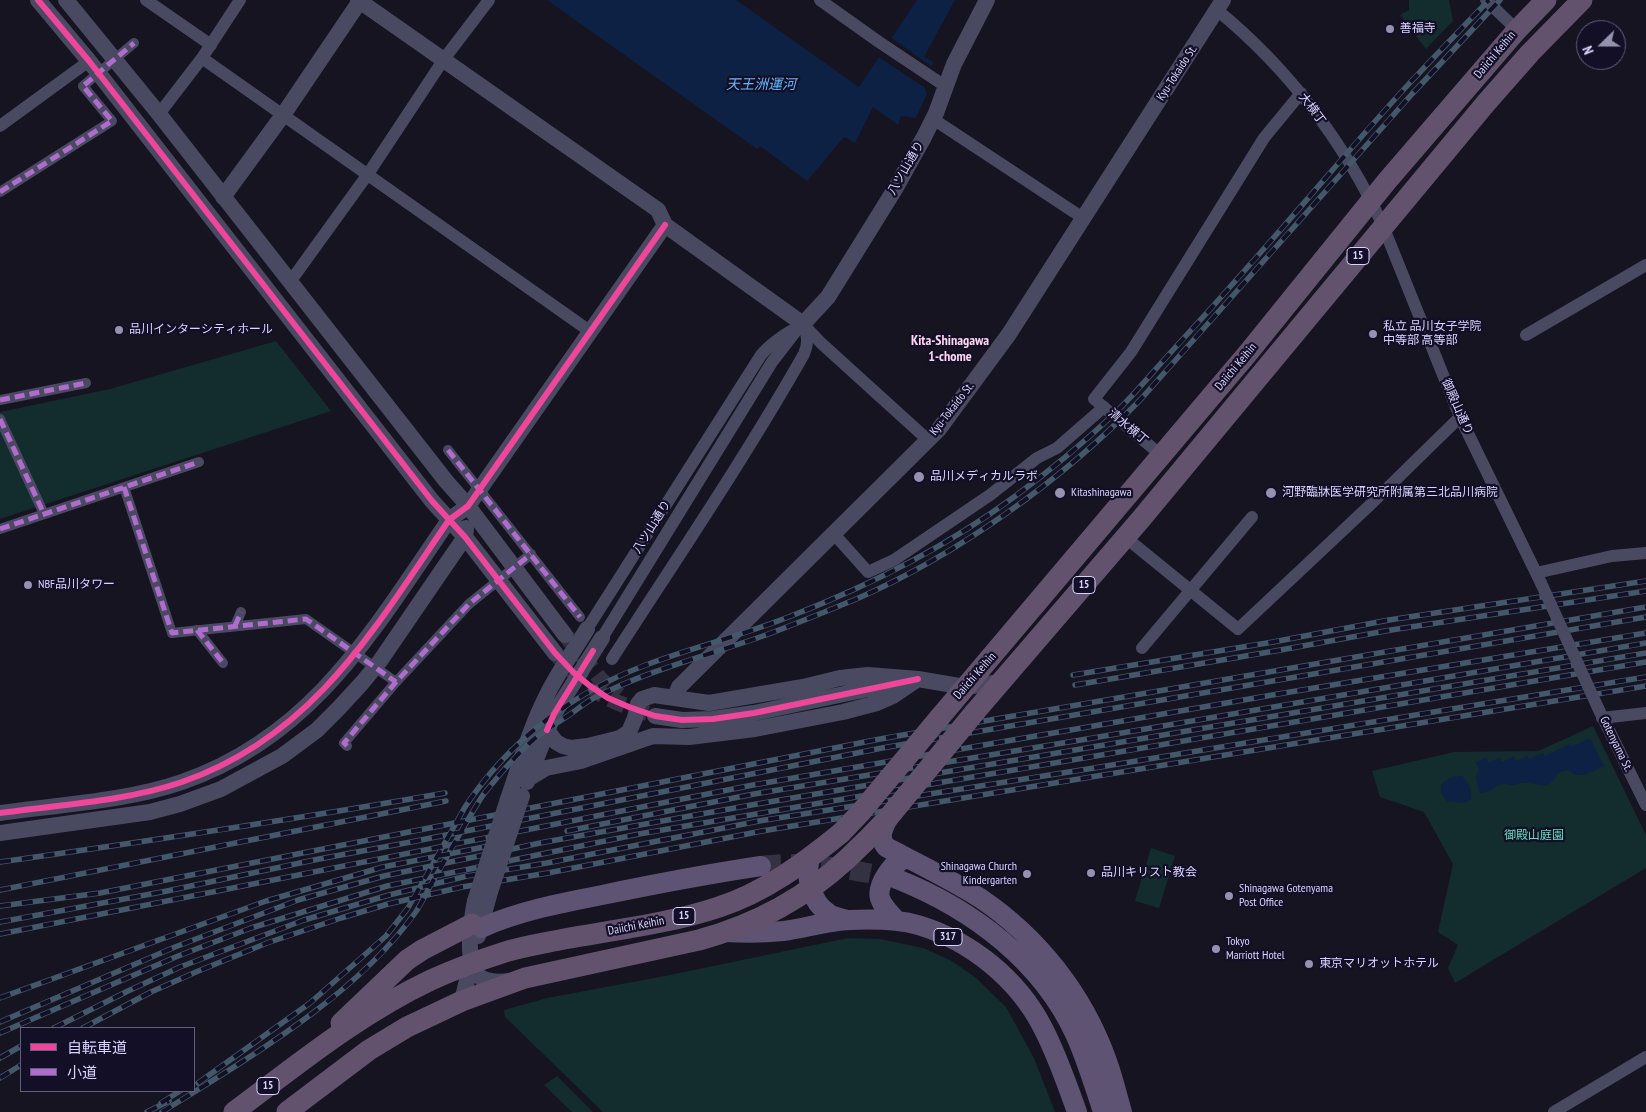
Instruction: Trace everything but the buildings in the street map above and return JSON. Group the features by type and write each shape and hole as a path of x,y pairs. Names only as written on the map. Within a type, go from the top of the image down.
{"highway":[{"name":"Daiichi Keihin","path":"234,1112 302,1059 360,1021 432,979 508,951 650,924 719,908 769,885 810,858 841,833 861,812 1109,519 1371,200 1516,30 1546,0"},
{"name":"Daiichi Keihin","path":"286,1112 369,1050 406,1027 462,1001 516,981 553,971 674,946 726,932 780,908 811,888 846,860 888,818 1530,53 1582,0"},
{"path":"302,1059 368,997 421,960 474,928"},
{"path":"360,1021 399,1009 422,997 430,996 434,999 440,1011"}],"main road":[{"path":"888,818 881,837 886,848 987,903 1011,921 1051,962 1072,990 1095,1032 1107,1060 1122,1112"},
{"name":"317","path":"810,858 807,874 819,904 826,912 847,920"},
{"path":"897,921 880,900 879,891 881,883 892,866 909,859"},
{"path":"474,928 544,906 761,866"},
{"name":"317","path":"897,879 921,889 965,913 996,935 1024,960 1044,985 1069,1023 1087,1064 1103,1112"},
{"name":"317","path":"726,932 782,931 847,920 897,921 916,925 955,940 979,955 998,971 1014,986 1030,1007 1043,1028 1060,1065 1077,1112"}],"street":[{"path":"38,0 89,61 555,653"},
{"path":"66,0 159,114 446,481 578,631"},
{"path":"146,0 210,45"},
{"path":"159,114 202,58 240,0"},
{"path":"223,197 283,115 359,0 658,210 665,225 803,324 821,343 928,440"},
{"path":"290,282 368,174 444,59 489,0"},
{"path":"820,0 945,86"},
{"name":"八ツ山通り","path":"515,798 528,779 554,714 772,362 828,297 895,189 932,119 954,64 987,0"},
{"path":"1486,0 1516,30"},
{"name":"大横丁","path":"1220,5 1301,93 1334,138 1371,200 1383,226"},
{"name":"Kyu-Tokaido St.","path":"675,697 679,687 939,429 1009,334 1220,5"},
{"path":"0,192 112,121 83,86 134,43"},
{"path":"202,58 591,332"},
{"path":"0,126 89,61"},
{"path":"834,534 868,572 894,560 990,495 1037,458 1057,448 1100,403 1264,138 1301,93"},
{"path":"932,119 1084,218"},
{"path":"0,813 124,796 182,782 244,754 292,720 346,666 449,520 468,506 665,225"},
{"name":"御殿山通り","path":"1383,226 1460,416 1539,578 1601,714"},
{"path":"1526,335 1646,265"},
{"path":"612,659 777,402 807,347 808,338 803,324"},
{"name":"八ツ山通り","path":"515,798 525,748 547,695 578,631 761,355 780,336 803,324"},
{"path":"0,400 86,383"},
{"name":"清水横丁","path":"1100,403 1161,455"},
{"path":"1125,537 1238,629 1370,505 1460,416"},
{"path":"0,419 44,514"},
{"path":"448,450 532,554 578,631"},
{"path":"0,528 198,462"},
{"path":"124,487 172,633 306,619 396,682"},
{"path":"0,833 150,812 180,804 221,789 282,756 317,730 362,684 386,653 465,537 468,506"},
{"path":"1142,648 1252,516"},
{"path":"1539,578 1612,556 1646,553"},
{"path":"347,746 344,743 396,682 469,604 532,554"},
{"path":"235,626 241,612"},
{"path":"197,630 222,663"},
{"path":"547,730 562,746 571,748 620,738 629,732 638,704 647,696 654,695 709,703 803,687 840,678 868,675 918,679 965,687 1001,682"},
{"path":"656,716 682,720 713,719 754,713 918,679"},
{"path":"528,779 546,768 581,761 653,736 689,737 755,729 842,712 877,703 893,696 918,679"},
{"path":"1601,714 1646,712"},
{"name":"Gotenyama St.","path":"1601,714 1646,805"},
{"path":"635,718 643,729 653,736"},
{"path":"474,928 490,892 515,798"},
{"path":"462,1001 471,964 475,901 515,798"},
{"path":"471,964 473,970 482,979 500,982 516,981"},
{"path":"1554,1112 1646,1057"}],"green space":[{"path":"1409,0 1449,0 1453,21 1426,49 1400,15 1409,10"},
{"path":"276,341 331,411 0,519 0,412 110,389"},
{"name":"御殿山庭園","path":"1593,726 1646,835 1646,868 1455,983 1448,968 1458,945 1438,932 1453,864 1424,812 1380,797 1372,771 1454,752 1538,751"},
{"path":"1151,848 1175,856 1159,908 1135,901"},
{"path":"848,938 880,939 923,948 950,960 975,977 1006,1007 1034,1058 1055,1112 603,1112 505,1017 504,1010 547,998"},
{"path":"557,1076 593,1112 572,1112 544,1085"}],"water":[{"name":"天王洲運河","path":"547,0 736,0 859,87 917,0 955,0 924,57 933,62 925,89 927,94 916,118 901,116 898,125 873,107 855,143 844,137 807,181 760,146 757,149"},
{"path":"1590,738 1604,766 1598,769 1581,775 1568,771 1561,772 1547,785 1542,786 1530,783 1504,784 1479,793 1476,777 1479,769 1476,762 1486,757 1489,763 1500,758 1502,762 1514,756 1516,761 1528,756 1529,759 1543,753 1545,756 1570,744 1571,747"},
{"path":"1462,776 1470,787 1471,800 1465,803 1447,801 1441,791 1441,786 1451,778"}],"pier":[{"path":"890,37 934,68 927,89 877,56"}],"tunnel":[{"path":"567,637 601,680 619,695"},
{"path":"555,653 580,678 601,694 655,716"},
{"path":"761,866 780,864 818,865 897,879"}],"railway":[{"path":"198,1083 310,1003 386,936 408,908 465,807 482,783 501,761 544,722 593,689 619,676 791,616 907,564 988,515 1027,488 1076,448 1132,396 1389,106 1489,0"},
{"path":"195,1091 298,1024 362,972 415,913 483,795 513,759 542,733 588,701 614,688 656,671 774,632 854,600 892,582 931,561 1007,513 1078,458 1141,399 1412,94 1500,0"},
{"path":"1073,675 1273,642 1389,620 1646,581"},
{"path":"1075,685 1391,630 1646,591"},
{"path":"0,906 100,893 880,739 1646,607"},
{"path":"0,922 167,891 319,859 882,748 1646,617"},
{"path":"0,934 753,785 1284,693 1646,633"},
{"path":"567,831 754,794 1646,643"},
{"path":"0,1022 175,947 298,900 384,876 545,842 757,804 1646,653"},
{"path":"0,1033 178,956 251,928 387,886 639,834 1646,662"},
{"path":"56,1027 180,967 304,920 389,895 467,876 547,863 759,821 1646,677"},
{"path":"85,1027 151,992 267,943 388,904 462,887 548,873 762,831 1646,686"},
{"path":"0,862 334,812 445,793"},
{"path":"0,890 446,801"},
{"path":"0,998 266,901 383,867 504,843"},
{"path":"0,1058 20,1047"},
{"path":"0,1078 20,1066"},
{"path":"161,1103 178,1092"},
{"path":"162,1112 194,1092"},
{"path":"147,1112 169,1101"}],"marked path":[{"path":"0,192 112,121 83,86 134,43"},
{"path":"0,400 86,383"},
{"path":"0,419 44,514"},
{"path":"448,450 580,617"},
{"path":"0,529 199,462"},
{"path":"124,487 172,633 306,619 396,682"},
{"path":"347,746 344,743 396,682 469,604 531,554"},
{"path":"235,626 241,612"},
{"path":"197,630 223,663"}],"cycle path":[{"path":"38,0 89,61 432,501 465,537 555,653 590,686 608,698 629,707 655,716 682,720 713,719 754,713 918,679"},
{"path":"0,813 116,798 139,794 182,782 228,762 269,737 305,708 337,675 366,639 449,520 468,506 665,225"},
{"path":"547,730 554,714 593,651"}],"place":[{"name":"善福寺","path":"1390,29"},
{"name":"品川インターシティホール","path":"119,330"},
{"name":"私立 品川女子学院 中等部 高等部","path":"1373,334"},
{"name":"品川メディカルラボ","path":"919,477"},
{"name":"Kitashinagawa","path":"1060,493"},
{"name":"河野臨牀医学研究所附属第三北品川病院","path":"1271,493"},
{"name":"NBF品川タワー","path":"28,585"},
{"name":"品川キリスト教会","path":"1091,873"},
{"name":"Shinagawa Church Kindergarten","path":"1027,874"},
{"name":"Shinagawa Gotenyama Post Office","path":"1229,896"},
{"name":"Tokyo Marriott Hotel","path":"1216,949"},
{"name":"東京マリオットホテル","path":"1309,964"}],"district":[{"name":"Kita-Shinagawa 1-chome","path":"950,350"}]}
